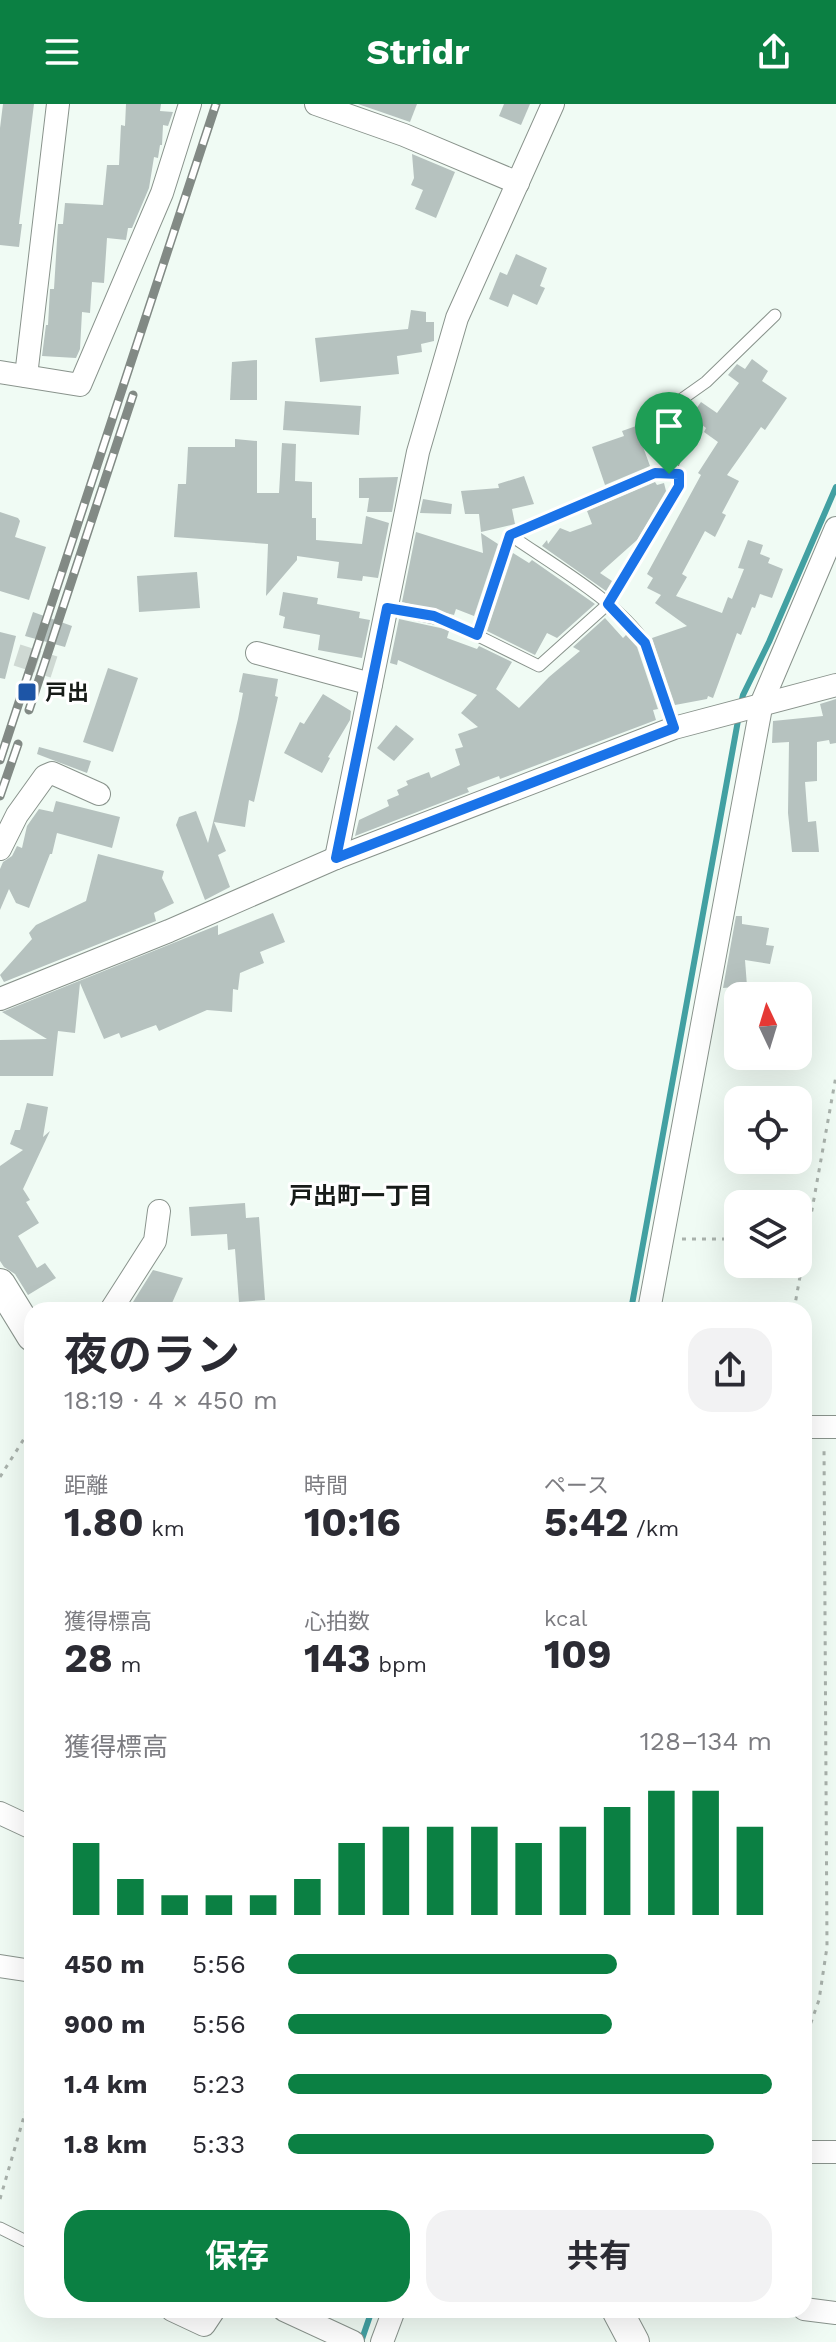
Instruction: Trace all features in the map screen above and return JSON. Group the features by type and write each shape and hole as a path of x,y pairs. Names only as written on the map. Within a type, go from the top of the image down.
{"main road":[{"path":"0,1284 24,1323"},
{"path":"621,2318 634,2342"}],"street":[{"path":"26,376 58,104"},
{"path":"0,372 80,385 162,193 190,104"},
{"path":"316,104 356,110 518,183"},
{"path":"336,858 418,452 457,318 553,104"},
{"path":"650,1302 747,707 836,528"},
{"path":"257,653 371,684"},
{"path":"0,999 169,931 336,858 674,728 836,685"},
{"path":"0,849 17,815 45,776 52,773 99,794"},
{"path":"116,1302 155,1241 159,1211"},
{"path":"0,1813 24,1824"},
{"path":"0,1966 24,1966"},
{"path":"812,2152 836,2152"},
{"path":"812,2310 836,2313"},
{"path":"189,2318 204,2325 209,2318"},
{"path":"306,2318 352,2342"},
{"path":"382,2342 391,2318"}],"lane":[{"path":"669,474 683,436 682,399 706,382 775,315"},
{"path":"387,608 434,616 539,666 608,604 679,486 679,474 655,473 510,535 477,635"},
{"path":"510,535 608,604 645,643 674,728"},
{"path":"0,2228 24,2240"}],"path":[{"path":"812,1212 836,1076"},
{"path":"662,1238 724,1239"},
{"path":"795,1302 800,1278"},
{"path":"812,2020 819,2000 827,1947 821,1427"},
{"path":"0,1477 24,1439"},
{"path":"0,2199 24,2116"}],"building":[{"path":"3,104 34,104 19,247 0,245 0,128"},
{"path":"126,104 161,104 160,111 173,112 168,126 163,125 162,145 158,158 154,157 149,188 132,228 128,228 126,240 107,238 104,283 92,282 90,313 82,312 80,349 76,358 42,356 50,289 54,289 58,224 63,224 65,203 103,205 107,165 119,165 121,125 125,126"},
{"path":"358,104 417,104 410,122"},
{"path":"504,104 530,104 521,125 499,116"},
{"path":"412,154 455,172 436,218 415,209 423,190 411,185 414,178"},
{"path":"516,254 547,268 540,286 545,288 537,305 513,294 508,307 489,299 500,272 507,275"},
{"path":"411,310 426,312 426,322 434,322 434,341 421,344 422,352 397,356 399,374 320,382 315,338 408,329"},
{"path":"752,359 768,371 762,381 787,398 765,430 761,427 727,475 739,481 722,513 726,515 715,537 705,531 682,574 687,577 676,596 722,613 728,597 732,599 744,569 738,568 748,540 763,545 760,554 770,558 768,563 783,569 772,598 760,594 741,635 737,633 713,698 708,696 707,699 675,705 652,638 687,626 655,603 661,595 647,588 653,578 647,574 701,475 698,473 718,442 704,432 706,428 691,416 701,402 717,413 739,383 728,375 737,364 745,369"},
{"path":"257,360 257,400 230,400 232,362"},
{"path":"285,401 361,406 359,435 283,430"},
{"path":"662,419 668,435 642,444 650,466 605,485 592,447 624,436 622,431"},
{"path":"235,439 257,441 257,493 279,493 282,443 296,444 295,481 312,482 312,518 316,518 316,540 362,544 366,516 389,523 378,578 363,576 362,581 337,578 339,562 297,556 297,560 266,596 268,544 174,537 178,484 186,484 188,447 235,447"},
{"path":"524,476 534,504 512,509 515,524 481,532 479,514 465,514 461,491 499,488 498,484"},
{"path":"398,477 392,512 367,512 369,498 359,498 359,478"},
{"path":"655,482 657,485 664,483 666,491 637,540 600,573 612,581 606,591 542,546 547,540 548,544 560,528 570,532 592,524 587,511"},
{"path":"423,499 452,504 451,514 420,513"},
{"path":"0,512 20,521 15,537 46,547 29,600 0,591"},
{"path":"416,532 483,553 481,533 498,544 474,616 456,609 454,615 402,602"},
{"path":"513,553 529,563 532,560 595,604 557,638 547,633 535,655 487,631"},
{"path":"197,572 200,608 139,612 137,576"},
{"path":"283,592 318,598 317,604 360,612 359,618 370,620 362,658 318,650 320,635 283,628 285,617 279,615"},
{"path":"33,612 72,626 65,647 25,636"},
{"path":"605,618 623,638 626,635 637,647 658,709 653,710 656,720 500,779 499,776 467,788 469,792 355,836 359,820 389,806 387,800 399,795 397,790 408,785 406,781 429,772 431,778 460,765 455,749 463,747 458,734 478,727 461,713 477,695 398,660 397,665 390,663 399,619 445,629 449,631 447,638 477,649 479,646 512,662 496,689 519,708 580,651 573,647"},
{"path":"0,632 16,636 5,679 0,678"},
{"path":"108,668 138,678 113,752 83,742"},
{"path":"243,673 278,679 275,696 278,697 254,802 249,800 245,827 214,822 226,851 218,855 230,887 205,900 176,825 179,817 196,811 208,843 238,719"},
{"path":"323,694 351,711 350,720 322,773 284,753 300,722 304,724"},
{"path":"836,699 836,743 830,744 829,740 817,742 817,781 805,782 808,822 816,821 819,852 792,852 788,813 789,742 772,743 773,721 823,716 820,704"},
{"path":"396,725 414,739 394,761 377,748"},
{"path":"39,747 91,761 87,773 37,754"},
{"path":"56,801 120,817 112,848 57,833 52,854 29,908 16,903 9,889 0,910 0,869 3,862 12,856 17,846 22,848 27,826 39,809 53,812"},
{"path":"98,854 164,871 162,878 174,903 154,913 156,921 4,982 0,975 32,939 29,933 36,925 86,901"},
{"path":"273,913 285,942 260,952 264,963 240,973 238,990 233,989 232,1012 207,1010 159,1031 156,1025 121,1038 119,1033 104,1039 80,983 75,1033 58,1031 53,1076 0,1076 0,1040 47,1039 2,1012 218,925 218,935"},
{"path":"736,916 742,916 742,924 769,928 766,945 774,946 770,964 745,960 747,982 724,982"},
{"path":"27,1103 48,1107 43,1137 50,1131 23,1189 30,1200 26,1202 39,1223 18,1236 37,1268 45,1263 56,1278 28,1295 15,1274 0,1261 0,1166 23,1150 10,1144 15,1130 20,1130"},
{"path":"245,1203 246,1218 259,1217 265,1300 239,1302 235,1249 228,1250 227,1234 191,1236 189,1207"},
{"path":"153,1270 183,1278 172,1302 133,1302"}],"waterway":[{"path":"741,704 836,487"},
{"path":"632,1302 739,715"},
{"path":"361,2342 369,2318"}],"tunnel":[{"path":"17,655 54,667"}],"railway":[{"path":"0,760 216,104"},
{"path":"29,710 133,395"},
{"path":"0,796 18,744"}],"place":[{"name":"戸出","path":"27,692"}],"district":[{"name":"戸出町一丁目","path":"361,1196"}],"route":[{"path":"655,473 669,474 679,474 679,486 608,604 645,643 674,728 336,858 387,608 434,616 477,635 510,535 655,473"}]}
